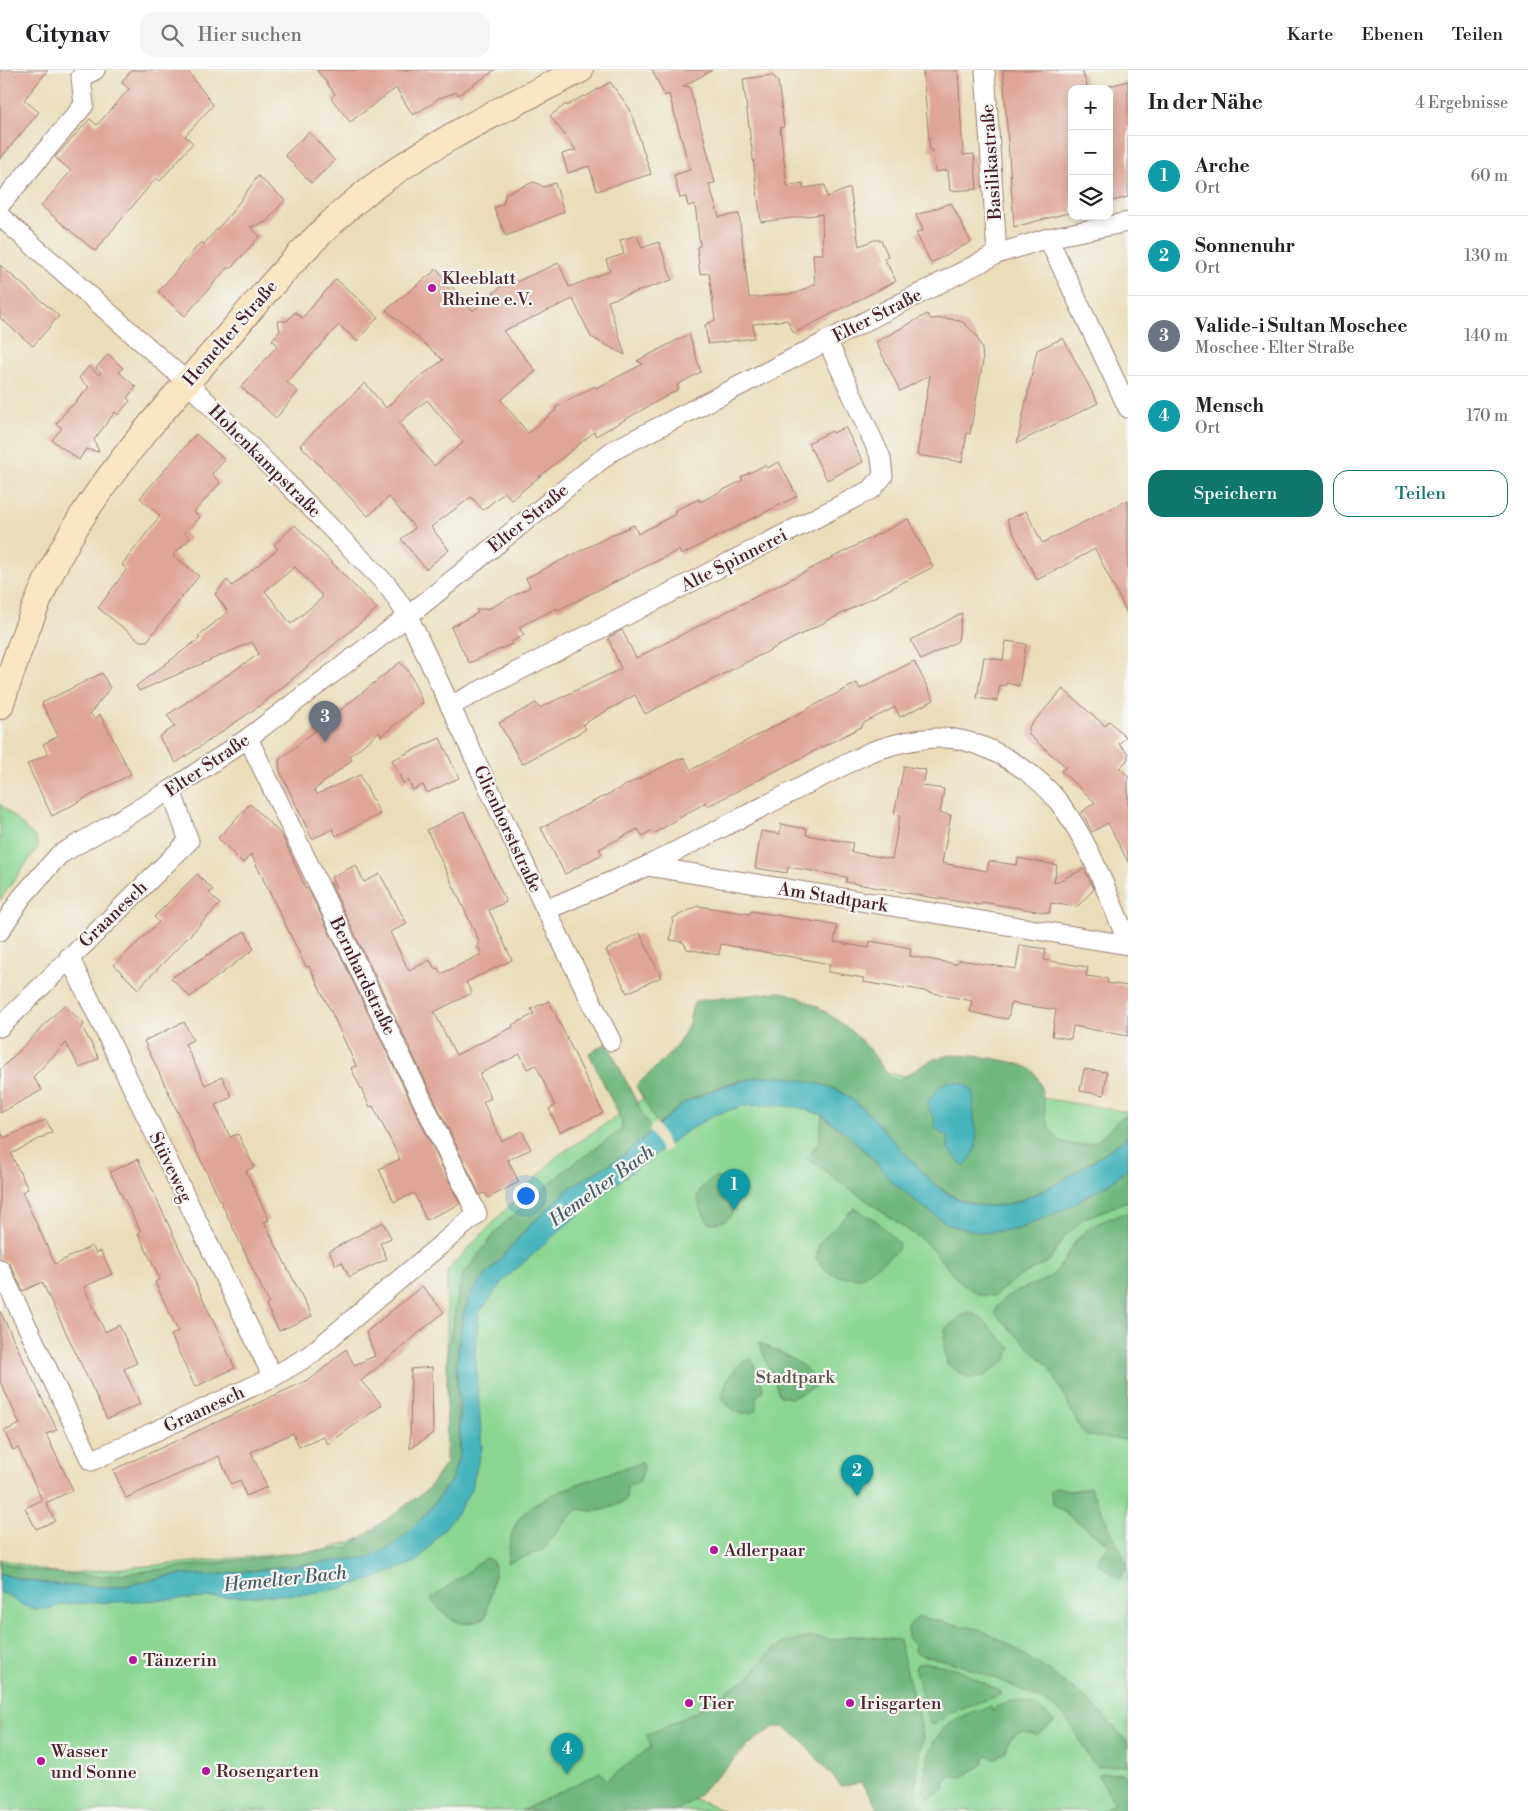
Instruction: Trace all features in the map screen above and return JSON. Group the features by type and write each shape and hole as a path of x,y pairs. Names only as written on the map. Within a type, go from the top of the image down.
{"main road":[{"name":"Hemelter Straße","path":"0,706 37,602 80,520 131,448 321,231 369,191 416,158 464,130 580,70"}],"street":[{"name":"Basilikastraße","path":"985,70 997,254"},
{"path":"0,205 84,105 85,72"},
{"name":"Hohenkampstraße","path":"0,216 187,382 388,586 408,616"},
{"name":"Elter Straße","path":"0,931 21,898 59,856 171,790 248,738 408,616 612,451 997,254 1048,238 1128,222"},
{"path":"1048,238 1128,408"},
{"name":"Alte Spinnerei","path":"450,706 872,489 883,476 881,458 827,340"},
{"name":"Glienhorststraße","path":"408,616 546,910 611,1042"},
{"name":"Bernhardstraße","path":"248,738 477,1214"},
{"path":"546,910 648,866 870,752 901,742 946,738 988,749 1027,770 1060,804 1080,836 1128,944"},
{"name":"Graanesch","path":"0,1027 189,840 171,790"},
{"name":"Am Stadtpark","path":"648,866 1128,944"},
{"name":"Stüveweg","path":"69,957 273,1377"},
{"name":"Graanesch","path":"0,1269 91,1461 273,1377 310,1355 477,1214"}],"green space":[{"path":"0,804 36,838 38,847 0,900"},
{"path":"778,992 789,994 815,1005 840,1022 861,1040 890,1078 899,1080 928,1063 954,1055 1019,1064 1034,1072 1039,1082 1050,1128 1056,1137 1065,1143 1079,1145 1094,1142 1115,1123 1128,1115 1128,1136 1083,1168 1045,1189 1010,1204 995,1206 971,1203 950,1194 931,1180 863,1109 844,1095 833,1091 763,1078 746,1079 700,1094 677,1108 658,1125 636,1086 676,1046 688,1027 695,1001"},
{"path":"607,1043 651,1131 623,1156 571,1187 527,1228 471,1293 463,1315 456,1367 460,1453 452,1479 427,1513 397,1543 372,1557 204,1576 173,1576 109,1587 42,1583 0,1573 0,1562 37,1571 102,1576 347,1548 427,1490 446,1463 448,1349 461,1278 498,1229 565,1170 621,1130 622,1122 589,1053"},
{"name":"Stadtpark","path":"721,1046 1128,1112 1128,1811 891,1811 821,1693 612,1811 0,1811 0,1559 59,1574 326,1550 376,1533 428,1490 447,1462 447,1271 556,1157"},
{"path":"822,1115 872,1158 892,1182 1018,1229 1075,1203 1102,1187 1128,1168 1128,1201 1083,1219 1064,1237 1049,1261 1017,1278 994,1296 980,1295 962,1284 925,1242 807,1158 819,1142"},
{"path":"716,1177 731,1184 738,1198 729,1218 721,1222 709,1223 701,1209 698,1197 702,1187"},
{"path":"854,1208 877,1221 899,1244 898,1250 861,1278 830,1273 820,1265 816,1258 819,1243"},
{"path":"1128,1213 1128,1440 1088,1436 1081,1430 1050,1368 995,1314 1002,1300 1009,1295 1047,1279 1053,1274 1075,1242 1086,1231 1106,1220"},
{"path":"971,1313 979,1316 1011,1348 1006,1360 983,1377 968,1378 947,1364 944,1346 945,1329 963,1315"},
{"path":"759,1343 793,1359 808,1371 817,1386 791,1398 780,1396"},
{"path":"751,1358 763,1388 762,1393 756,1397 757,1410 741,1413 729,1406 722,1397 732,1373"},
{"path":"642,1462 644,1469 639,1482 627,1487 626,1500 604,1510 579,1509 568,1518 543,1550 507,1563 510,1540 514,1529 519,1519 528,1510 558,1492"},
{"path":"1057,1487 1070,1491 1090,1487 1128,1566 1119,1579 1096,1562 1108,1544 1053,1504 1050,1491"},
{"path":"486,1558 492,1561 495,1569 486,1617 471,1623 453,1620 443,1613 431,1599"},
{"path":"918,1617 979,1629 1005,1642 1050,1672 1086,1699 1128,1743 1128,1765 1098,1767 1093,1764 1067,1720 1058,1711 1030,1694 954,1663 922,1655 914,1651 915,1645 908,1639 908,1628"},
{"path":"853,1635 899,1640 923,1736 915,1788 917,1799 925,1811 880,1811 861,1783 841,1786 797,1735 783,1727 774,1727 752,1742 694,1799 676,1811 521,1811 600,1772 607,1780 651,1747 647,1735 692,1714 751,1675 771,1651 785,1642 811,1637 835,1640"},
{"path":"924,1662 954,1668 1000,1691 1002,1694 951,1712 934,1725 929,1723 915,1670 917,1664"},
{"path":"1011,1701 1024,1702 1036,1706 1054,1722 1037,1736 1024,1732 1017,1734 1007,1744 1007,1750 996,1758 987,1755 984,1759 984,1764 962,1777 951,1776 944,1783 945,1788 929,1798 923,1791 925,1773 932,1745 939,1734 959,1718 991,1707 993,1712 998,1705"},
{"path":"1101,1773 1124,1774 1128,1780 1128,1811 1101,1811 1115,1803 1098,1776"},
{"path":"694,1799 724,1811 674,1811"}],"water":[{"name":"Hemelter Bach","path":"778,1076 820,1084 844,1094 874,1119 934,1183 949,1194 969,1203 995,1206 1010,1204 1027,1198 1083,1168 1128,1136 1128,1168 1110,1183 1065,1209 1018,1229 984,1233 949,1225 922,1206 892,1182 872,1158 847,1134 822,1115 797,1107 769,1105 743,1106 714,1115 684,1133 598,1197 506,1278 479,1313 475,1350 482,1448 471,1489 459,1510 418,1561 374,1579 338,1589 306,1594 66,1604 37,1609 24,1606 0,1592 0,1573 42,1583 109,1587 174,1576 205,1576 371,1557 397,1543 427,1513 452,1479 460,1453 460,1408 456,1367 463,1315 471,1293 527,1228 571,1187 623,1156 684,1103 723,1086 757,1077"},
{"path":"947,1081 965,1084 974,1092 973,1111 977,1140 974,1153 964,1166 948,1149 948,1138 935,1128 934,1118 926,1104 938,1088"}],"pier":[{"path":"656,1122 670,1148 663,1153 649,1129"}],"building":[{"path":"0,70 48,70 24,100 39,112 0,159"},
{"path":"132,70 187,70 213,105 185,136 193,143 160,181 156,178 95,251 41,206 71,171 55,157 90,119 97,125 129,89 121,82"},
{"path":"317,70 495,70 458,95 457,92 437,99 413,115 396,88 350,122 331,98 335,94"},
{"path":"652,70 712,70 682,87 689,86 703,134 715,183 709,184 719,217 739,214 749,298 797,293 815,284 813,254 823,254 822,214 761,222 743,79 772,75 778,81 784,127 780,128 787,186 803,183 803,188 825,185 827,197 850,188 859,246 874,240 881,240 888,256 884,258 896,281 794,333 787,320 753,324 754,338 708,344 705,325 715,320 709,273 700,274 697,247 700,246 695,204 688,206 686,197 680,198 674,175 690,170 669,94 665,96"},
{"path":"923,70 958,70 963,155 974,154 977,189 950,191 948,170 935,172 933,150 930,152"},
{"path":"1003,70 1082,70 1087,85 1068,85 1068,213 1014,227"},
{"path":"1128,81 1128,197 1113,201 1113,85"},
{"path":"610,82 630,109 651,174 597,191 589,166 568,173 562,154 576,150 550,116 566,104 567,106 583,96 585,97"},
{"path":"309,132 335,161 311,183 285,155"},
{"path":"258,176 285,200 266,222 250,227 260,236 230,269 228,267 185,316 158,292 201,242 204,244 232,212"},
{"path":"534,182 544,187 555,183 564,212 506,236 494,208 503,204 506,193"},
{"path":"951,203 971,242 931,263 916,233 923,230 916,215"},
{"path":"637,235 642,248 659,242 672,280 608,301 625,355 591,337 573,299 503,331 536,371 501,400 528,433 556,410 555,408 595,386 596,388 643,364 637,361 689,334 701,372 677,385 679,389 596,436 594,432 511,500 505,492 483,510 471,497 431,527 449,550 426,569 401,539 415,528 389,497 368,516 300,445 365,383 386,408 413,382 443,360 386,310 437,269 473,311 511,278 513,283 559,263 569,287 610,271 606,260 624,254 620,240","holes":["427,400 463,443 434,466 399,423"]},
{"path":"0,265 59,316 33,346 0,318"},
{"path":"336,279 378,317 357,341 339,325 287,382 298,392 276,418 241,387 278,345 272,340 280,331 278,321 287,321 295,312 302,318"},
{"path":"927,314 931,319 946,318 963,322 976,335 982,349 983,361 970,434 967,433 962,462 917,455 930,375 900,391 876,342"},
{"path":"1063,338 1098,403 1017,443 1037,350"},
{"path":"108,354 123,368 119,372 136,387 127,398 130,401 118,415 115,412 94,440 99,452 86,449 79,460 52,440 62,428 56,424 70,406 89,387 79,378 89,366 99,375 101,373 96,368"},
{"path":"845,427 863,462 827,480 808,443"},
{"path":"196,434 225,460 212,474 220,483 194,512 200,517 185,533 190,538 173,555 199,576 147,641 140,641 98,608 127,569 122,565 160,516 140,498"},
{"path":"779,462 797,496 681,555 679,550 558,610 557,608 519,627 524,635 511,642 512,644 469,663 451,627 478,613 476,610 490,608 530,587 526,578 606,538 634,525 638,534 676,514 674,511 699,499 700,502 743,480 741,477 765,465 767,468"},
{"path":"1128,500 1128,615 1095,549 1037,580 1007,520 1026,511 1042,543"},
{"path":"908,519 933,567 645,714 635,695 583,724 586,729 522,764 499,723 536,703 539,708 621,669 608,638 622,630 636,658"},
{"path":"295,525 377,609 261,705 176,763 159,737 175,726 167,715 259,654 252,642 139,691 136,686 200,638 198,636 228,612 215,594 227,580 232,586 278,549 274,545","holes":["295,567 323,597 291,624 265,591"]},
{"path":"962,613 958,641 921,660 911,640"},
{"path":"1006,641 1026,644 1019,686 1006,683 1005,686 1000,685 997,701 977,698 984,657 1003,660"},
{"path":"914,661 934,700 900,717 895,707 862,724 863,726 708,806 706,802 655,833 651,831 642,836 638,829 599,849 602,854 565,874 541,828 674,761 684,758 691,770 857,683 860,689"},
{"path":"400,662 409,672 423,703 381,736 379,732 350,756 352,760 314,790 317,794 360,775 380,814 336,836 333,829 312,839 280,771 279,760"},
{"path":"102,673 110,688 90,714 95,719 100,714 131,774 52,816 27,764 48,754 43,744 58,736 42,703"},
{"path":"1063,689 1105,726 1109,721 1126,737 1119,744 1128,753 1128,759 1120,768 1128,776 1128,862 1108,823 1092,832 1082,812 1095,802 1061,771 1066,767 1029,735 1029,727"},
{"path":"440,738 459,778 427,793 423,785 413,790 408,780 403,783 392,760"},
{"path":"904,766 926,770 923,786 944,789 940,813 951,815 942,863 987,871 989,861 1017,865 1018,858 1057,865 1054,883 1084,869 1094,889 1077,907 1051,903 1049,913 982,902 981,905 929,897 846,882 847,877 788,867 787,873 755,868 761,831 780,834 781,824 807,829 806,835 853,843 851,852 892,859 900,815 894,814"},
{"path":"250,804 282,835 306,889 308,888 460,1204 426,1220 414,1193 394,1202 379,1169 400,1159 373,1106 370,1107 351,1068 356,1066 309,966 306,967 251,854 243,863 218,838"},
{"path":"464,812 506,902 489,910 512,960 466,982 472,993 434,1012 456,1055 513,1027 512,1025 534,1014 531,1009 549,1001 603,1113 560,1132 549,1109 555,1106 536,1065 527,1069 520,1054 479,1074 491,1098 483,1102 502,1141 522,1131 531,1149 508,1160 519,1182 488,1198 485,1193 480,1195 330,882 336,888 331,877 356,865 364,882 380,874 407,924 390,932 409,971 430,960 435,969 438,968 441,974 482,954 477,945 480,943 427,830"},
{"path":"197,874 213,890 209,893 220,904 138,989 114,965 159,922 154,917"},
{"path":"698,906 750,914 751,911 837,926 834,942 869,948 870,941 911,948 910,956 956,964 960,960 1016,969 1020,945 1046,949 1044,960 1088,967 1086,976 1108,979 1107,983 1128,986 1128,1036 1073,1026 1071,1039 1052,1036 1056,1010 1011,1003 1008,1019 989,1016 970,1012 972,1001 904,987 904,989 863,982 864,978 828,972 830,964 721,944 719,955 687,949 683,942 670,940 673,918"},
{"path":"245,931 254,949 190,997 171,978"},
{"path":"640,933 661,977 627,993 606,950"},
{"path":"64,1005 84,1024 82,1027 99,1058 80,1068 66,1043 33,1077 42,1090 0,1113 0,1070"},
{"path":"184,1022 193,1040 185,1044 205,1085 222,1077 232,1097 215,1105 230,1137 238,1134 254,1167 246,1171 269,1220 264,1222 312,1316 279,1331 266,1305 269,1303 144,1041"},
{"path":"1084,1069 1107,1072 1104,1095 1080,1091"},
{"path":"46,1120 52,1132 11,1154 28,1189 22,1192 55,1264 92,1246 96,1253 101,1251 112,1274 84,1287 105,1332 119,1325 137,1363 124,1369 140,1404 107,1419 42,1282 23,1291 10,1264 0,1258 0,1130 4,1138"},
{"path":"138,1159 235,1368 195,1387 171,1335 178,1331 155,1282 160,1279 138,1233 141,1232 110,1172"},
{"path":"383,1222 391,1238 380,1243 387,1259 349,1277 342,1262 336,1265 329,1251"},
{"path":"422,1286 444,1312 361,1381 382,1405 328,1444 323,1436 299,1447 293,1433 251,1452 267,1487 246,1496 240,1480 231,1484 219,1456 126,1498 113,1470 312,1378 346,1349 354,1365 375,1356 366,1332"},
{"path":"0,1311 57,1430 46,1434 73,1490 46,1503 55,1521 36,1529 25,1508 42,1500 18,1448 13,1450 4,1431 20,1424 0,1381"},
{"path":"432,1367 433,1433 410,1449 411,1369"}],"place":[{"name":"Kleeblatt Rheine e.V.","path":"432,288"},
{"name":"Valide-i Sultan Moschee","path":"325,742"},
{"name":"Arche","path":"734,1210"},
{"name":"Sonnenuhr","path":"857,1496"},
{"name":"Adlerpaar","path":"714,1550"},
{"name":"Tänzerin","path":"133,1660"},
{"name":"Tier","path":"689,1703"},
{"name":"Irisgarten","path":"850,1703"},
{"name":"Wasser und Sonne","path":"41,1761"},
{"name":"Rosengarten","path":"206,1771"},
{"name":"Mensch","path":"567,1774"}]}
